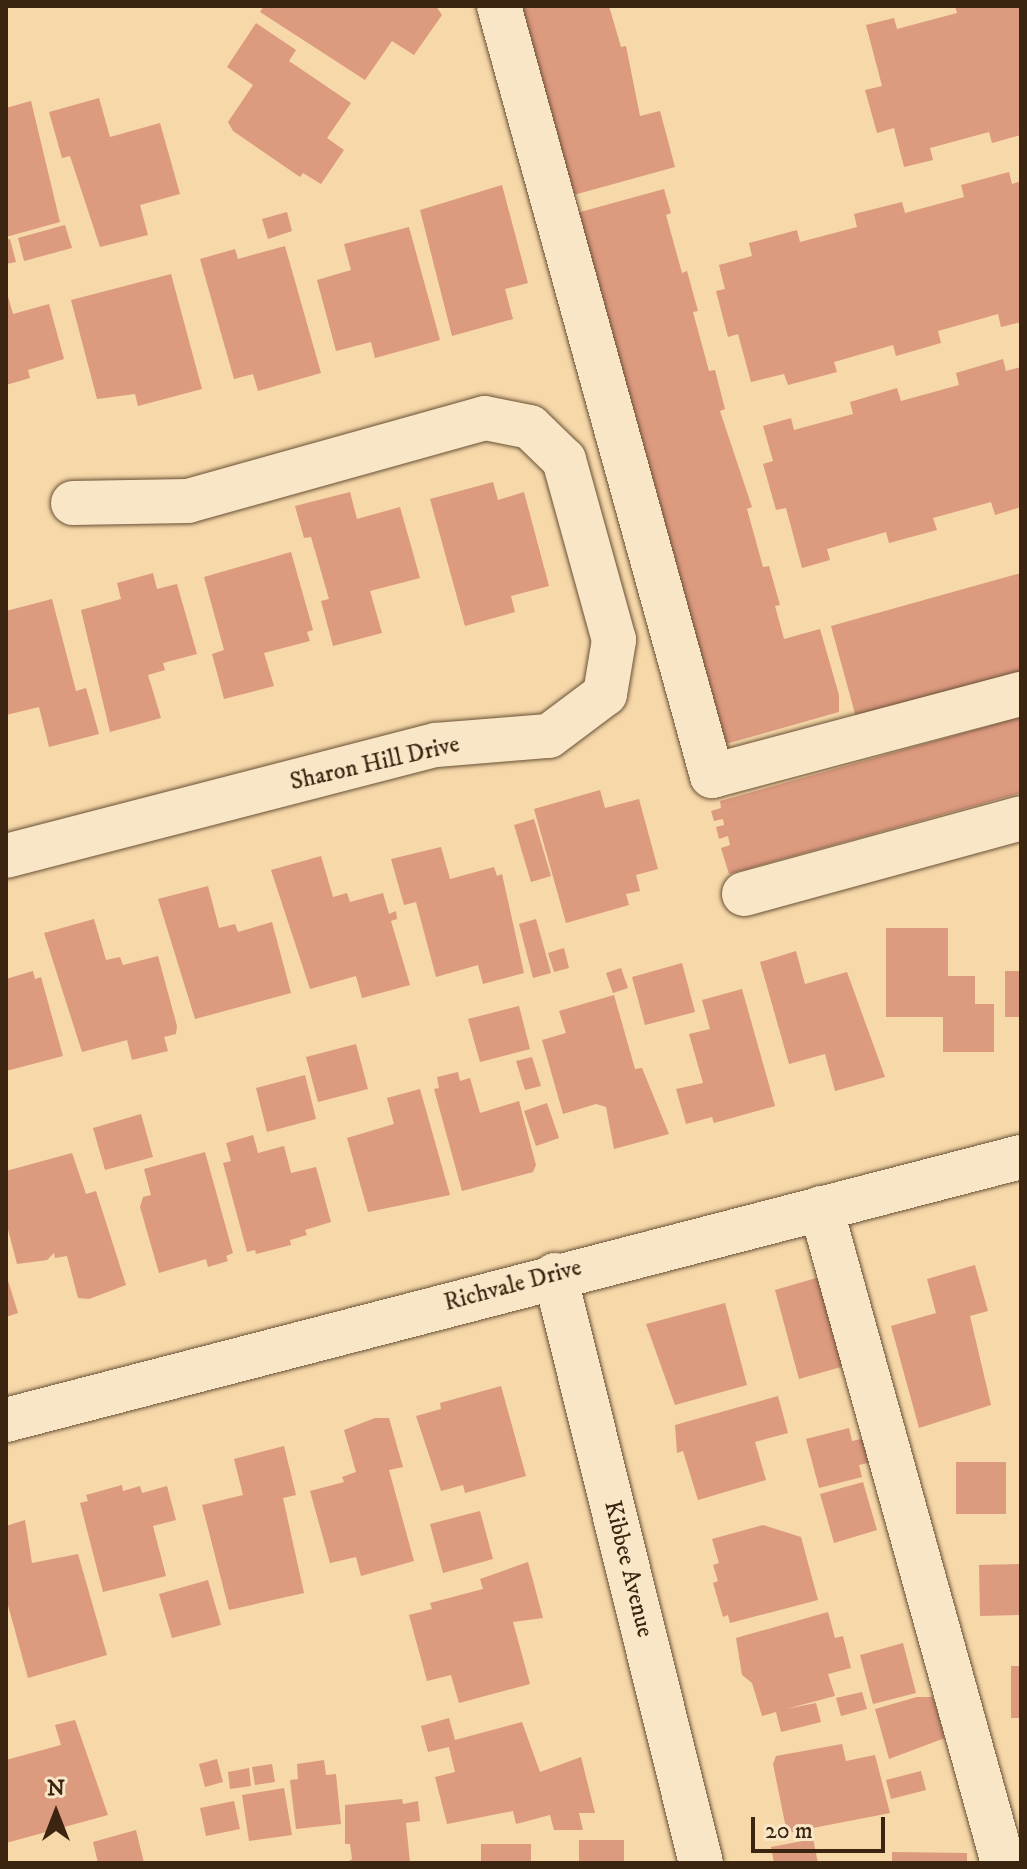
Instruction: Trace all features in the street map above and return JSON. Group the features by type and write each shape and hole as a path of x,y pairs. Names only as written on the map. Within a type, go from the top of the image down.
{"street":[{"path":"499,6 712,776 1021,694"},
{"name":"Sharon Hill Drive","path":"6,856 436,745 549,736 605,694 614,640 598,580 564,460 530,427 485,418 188,501 73,503"},
{"path":"744,894 1021,818"},
{"name":"Richvale Drive","path":"6,1420 555,1275 1021,1157"},
{"path":"821,1208 1003,1863"},
{"name":"Kibbee Avenue","path":"555,1275 701,1863"}],"building":[{"path":"264,6 436,6 442,15 414,55 392,41 365,80 260,12"},
{"path":"517,6 609,6 621,47 626,46 640,116 660,111 675,167 570,196"},
{"path":"955,6 1021,6 1021,135 992,143 989,132 930,148 933,160 904,167 894,128 877,133 865,90 882,86 866,25 894,18 897,29 957,13"},
{"path":"256,23 296,50 289,61 351,103 327,138 344,150 321,184 303,173 300,177 233,131 228,122 253,85 227,67"},
{"path":"99,98 110,137 160,123 180,194 140,205 148,235 100,247 70,156 62,158 49,112"},
{"path":"31,101 60,222 6,237 6,108"},
{"path":"1009,172 1012,184 1021,181 1021,322 1001,327 998,314 938,331 941,343 896,356 893,345 834,362 837,372 788,385 784,374 751,382 738,334 728,337 716,291 725,289 719,265 752,256 749,243 797,230 800,242 857,227 854,214 902,202 905,213 964,197 961,185"},
{"path":"502,185 528,283 505,289 513,319 452,336 420,210"},
{"path":"664,189 671,213 666,215 682,273 687,271 698,311 693,312 709,371 715,370 725,409 720,411 752,507 747,509 763,567 769,566 780,605 775,606 784,639 820,629 839,695 839,712 722,745 573,214"},
{"path":"287,212 292,231 268,239 262,219"},
{"path":"65,225 72,248 24,261 18,238"},
{"path":"409,227 440,340 375,358 371,342 336,351 317,280 351,270 344,244"},
{"path":"10,239 16,262 6,264 6,240"},
{"path":"285,246 321,373 258,391 253,374 234,379 200,259 235,249 238,259"},
{"path":"171,274 202,389 138,406 135,394 97,399 71,300"},
{"path":"7,293 13,314 49,304 64,359 28,370 30,378 6,385"},
{"path":"1003,359 1006,371 1021,367 1021,507 995,515 991,502 933,518 937,530 889,543 886,532 827,549 830,560 802,568 786,508 776,510 763,464 773,461 763,426 791,418 794,430 853,414 850,402 897,388 901,401 959,385 956,373"},
{"path":"493,482 498,500 524,492 549,586 511,596 515,612 465,626 430,499"},
{"path":"350,492 357,519 400,507 420,578 370,591 382,633 333,646 321,601 329,599 311,537 304,538 295,506"},
{"path":"291,552 313,630 307,632 310,641 264,653 274,686 224,699 212,654 224,650 204,577"},
{"path":"153,573 157,589 177,584 197,654 163,663 165,670 148,675 161,718 110,732 81,610 121,599 117,583"},
{"path":"1021,573 1021,676 857,721 831,626"},
{"path":"52,599 76,691 86,688 99,734 49,747 39,707 6,715 6,611"},
{"path":"1021,717 1021,793 729,874 721,848 730,845 728,836 719,839 716,827 724,825 723,819 714,821 711,811 721,808 720,801"},
{"path":"600,790 605,808 639,799 658,869 636,875 640,891 626,894 629,905 566,923 534,809"},
{"path":"534,819 551,876 531,882 514,825"},
{"path":"441,847 450,879 494,867 497,876 502,874 524,973 483,984 478,965 436,977 416,902 404,905 391,859"},
{"path":"321,856 333,897 347,893 350,902 383,893 389,914 396,911 397,919 391,921 410,985 362,998 356,976 310,989 271,870"},
{"path":"208,886 219,928 235,924 238,932 272,922 291,993 195,1019 158,899"},
{"path":"94,919 106,960 120,957 123,965 158,956 177,1026 176,1034 164,1037 168,1051 132,1060 127,1040 82,1052 44,933"},
{"path":"536,919 551,973 533,978 519,924"},
{"path":"886,928 948,928 948,976 975,976 975,1004 994,1004 994,1052 943,1052 943,1017 886,1017"},
{"path":"564,948 569,968 554,972 548,953"},
{"path":"796,951 805,984 847,972 885,1077 835,1091 825,1054 789,1064 760,962"},
{"path":"682,963 695,1012 645,1025 632,977"},
{"path":"621,968 628,988 613,993 606,973"},
{"path":"33,971 35,979 41,977 63,1056 6,1071 6,979"},
{"path":"1005,971 1021,971 1021,1017 1005,1017"},
{"path":"742,989 775,1106 714,1123 712,1117 686,1124 676,1089 703,1083 689,1034 710,1029 702,1000"},
{"path":"614,995 635,1069 642,1068 669,1134 614,1149 606,1107 596,1104 563,1114 542,1040 566,1033 559,1011"},
{"path":"519,1006 530,1049 480,1062 468,1019"},
{"path":"356,1044 368,1089 318,1102 306,1057"},
{"path":"532,1057 541,1086 525,1090 516,1061"},
{"path":"458,1072 460,1081 470,1078 480,1113 519,1101 536,1165 533,1172 462,1191 434,1089 439,1088 437,1077"},
{"path":"305,1075 316,1119 267,1132 256,1088"},
{"path":"420,1089 450,1195 368,1212 347,1138 394,1124 387,1098"},
{"path":"547,1103 559,1138 536,1146 524,1111"},
{"path":"141,1114 153,1157 105,1170 93,1128"},
{"path":"253,1135 258,1153 284,1146 291,1173 316,1167 331,1222 305,1230 307,1235 290,1240 291,1245 256,1254 255,1250 247,1252 223,1163 231,1161 226,1143"},
{"path":"205,1152 233,1253 226,1256 228,1261 208,1267 206,1259 159,1273 140,1207 143,1197 151,1195 144,1169"},
{"path":"72,1153 86,1194 96,1191 126,1285 89,1299 78,1298 67,1256 55,1258 54,1253 47,1260 17,1264 6,1222 6,1171"},
{"path":"975,1265 988,1311 970,1316 991,1405 919,1428 891,1326 936,1313 927,1279"},
{"path":"6,1274 18,1313 6,1317"},
{"path":"823,1276 848,1365 799,1379 775,1290"},
{"path":"725,1303 747,1385 675,1405 646,1324"},
{"path":"501,1386 526,1476 465,1493 463,1485 441,1491 416,1416 441,1409 440,1403"},
{"path":"778,1396 788,1433 755,1442 766,1480 698,1500 683,1451 677,1453 675,1425"},
{"path":"375,1418 389,1418 403,1467 389,1470 414,1561 361,1576 356,1557 330,1563 310,1491 344,1482 342,1477 356,1472 344,1430"},
{"path":"849,1428 852,1441 865,1438 872,1462 859,1465 862,1477 819,1488 806,1439"},
{"path":"284,1446 296,1495 283,1498 304,1593 229,1610 202,1505 243,1495 234,1459"},
{"path":"956,1462 1006,1462 1006,1514 956,1514"},
{"path":"863,1482 877,1530 834,1543 820,1494"},
{"path":"122,1485 123,1491 140,1486 142,1493 167,1486 176,1520 153,1526 166,1576 103,1592 80,1503 88,1501 86,1495"},
{"path":"480,1511 493,1559 443,1573 430,1524"},
{"path":"25,1520 32,1563 78,1554 107,1655 28,1678 6,1598 6,1526"},
{"path":"763,1525 801,1537 818,1600 730,1623 728,1615 723,1617 713,1583 718,1581 713,1565 719,1563 712,1539"},
{"path":"528,1562 543,1618 513,1622 530,1684 459,1703 451,1675 427,1681 409,1615 432,1609 430,1603 483,1589 480,1579"},
{"path":"1021,1564 1021,1615 980,1616 979,1565"},
{"path":"208,1580 221,1625 172,1638 159,1594"},
{"path":"828,1612 835,1638 843,1636 851,1668 828,1674 835,1696 786,1709 816,1703 821,1722 781,1732 776,1712 762,1716 752,1683 742,1675 736,1638"},
{"path":"903,1643 916,1693 873,1704 860,1655"},
{"path":"1011,1666 1021,1666 1021,1718 1011,1718"},
{"path":"862,1692 867,1709 841,1716 836,1698"},
{"path":"917,1697 933,1697 945,1738 889,1759 875,1709"},
{"path":"449,1718 455,1740 522,1722 540,1772 581,1757 595,1813 579,1813 583,1830 554,1830 550,1815 516,1824 513,1811 447,1824 435,1777 455,1772 449,1747 428,1752 421,1726"},
{"path":"75,1720 108,1815 6,1843 6,1760 61,1745 55,1725"},
{"path":"842,1744 846,1761 875,1755 890,1813 787,1833 773,1764 776,1756"},
{"path":"217,1759 223,1782 205,1787 199,1764"},
{"path":"324,1760 326,1775 336,1774 341,1824 296,1829 290,1780 298,1779 297,1764"},
{"path":"272,1764 275,1782 255,1785 252,1767"},
{"path":"249,1768 251,1786 230,1789 228,1772"},
{"path":"921,1771 926,1790 891,1799 886,1780"},
{"path":"284,1788 292,1835 249,1841 242,1795"},
{"path":"402,1799 403,1804 418,1801 420,1821 406,1823 410,1863 346,1863 352,1859 350,1844 345,1844 345,1805"},
{"path":"234,1801 240,1829 206,1836 200,1808"},
{"path":"136,1830 144,1863 98,1863 93,1842"},
{"path":"813,1839 818,1863 774,1863 771,1847"},
{"path":"579,1840 624,1840 624,1863 579,1863"},
{"path":"481,1844 531,1844 531,1863 481,1863"},
{"path":"892,1852 967,1853 967,1863 892,1863"}]}
